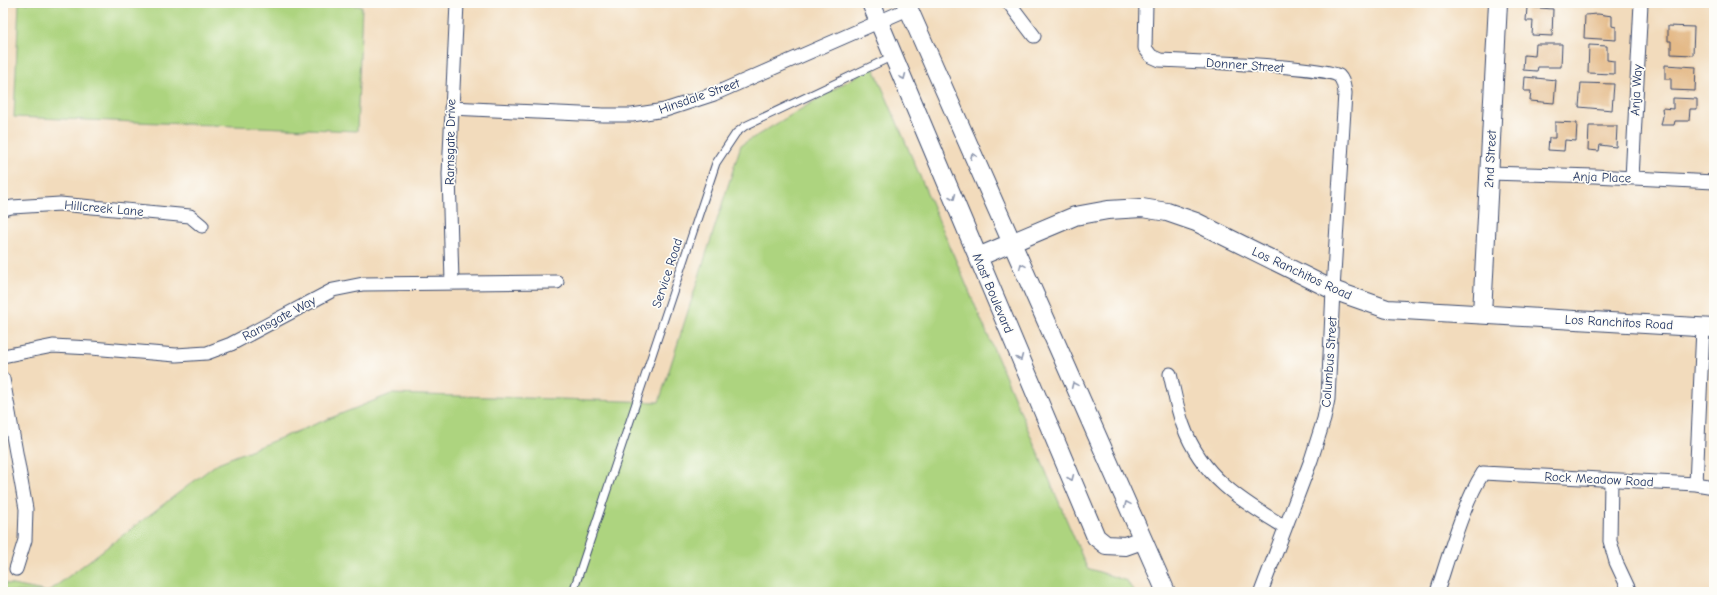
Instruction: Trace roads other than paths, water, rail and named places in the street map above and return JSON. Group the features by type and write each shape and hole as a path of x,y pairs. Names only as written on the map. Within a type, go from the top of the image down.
{"street":[{"name":"Ramsgate Drive","path":"452,282 449,174 457,3"},
{"name":"Mast Boulevard","path":"871,3 1096,537 1106,545 1125,546 1142,540"},
{"path":"1009,3 1034,36"},
{"name":"Donner Street","path":"1146,3 1145,48 1151,56 1160,60 1299,68 1326,72 1338,76"},
{"name":"2nd Street","path":"1482,314 1498,3"},
{"name":"Anja Way","path":"1632,178 1641,3"},
{"name":"Hinsdale Street","path":"451,108 603,115 632,114 665,110 714,94 879,22 907,6"},
{"path":"907,6 1166,592"},
{"name":"Columbus Street","path":"1261,592 1311,460 1324,419 1328,399 1345,93 1344,83 1338,76"},
{"name":"Anja Place","path":"1489,173 1714,182"},
{"name":"Hillcreek Lane","path":"3,209 12,207 60,204 190,216 202,226"},
{"name":"Los Ranchitos Road","path":"978,257 1075,216 1125,208 1163,211 1196,222 1333,290 1387,309 1709,328"},
{"name":"Ramsgate Way","path":"3,356 53,346 176,356 207,353 231,344 333,290 363,284 557,282"},
{"path":"1696,484 1709,328"},
{"path":"1170,374 1183,427 1193,448 1206,467 1234,495 1285,527"},
{"path":"3,379 26,509 24,540 16,569"},
{"name":"Rock Meadow Road","path":"1437,592 1463,517 1477,482 1483,473 1696,484 1714,487"},
{"path":"1611,480 1610,541 1616,562 1630,592"}],"lane":[{"name":"Service Road","path":"573,592 716,163 736,133 745,126 894,56"}]}
